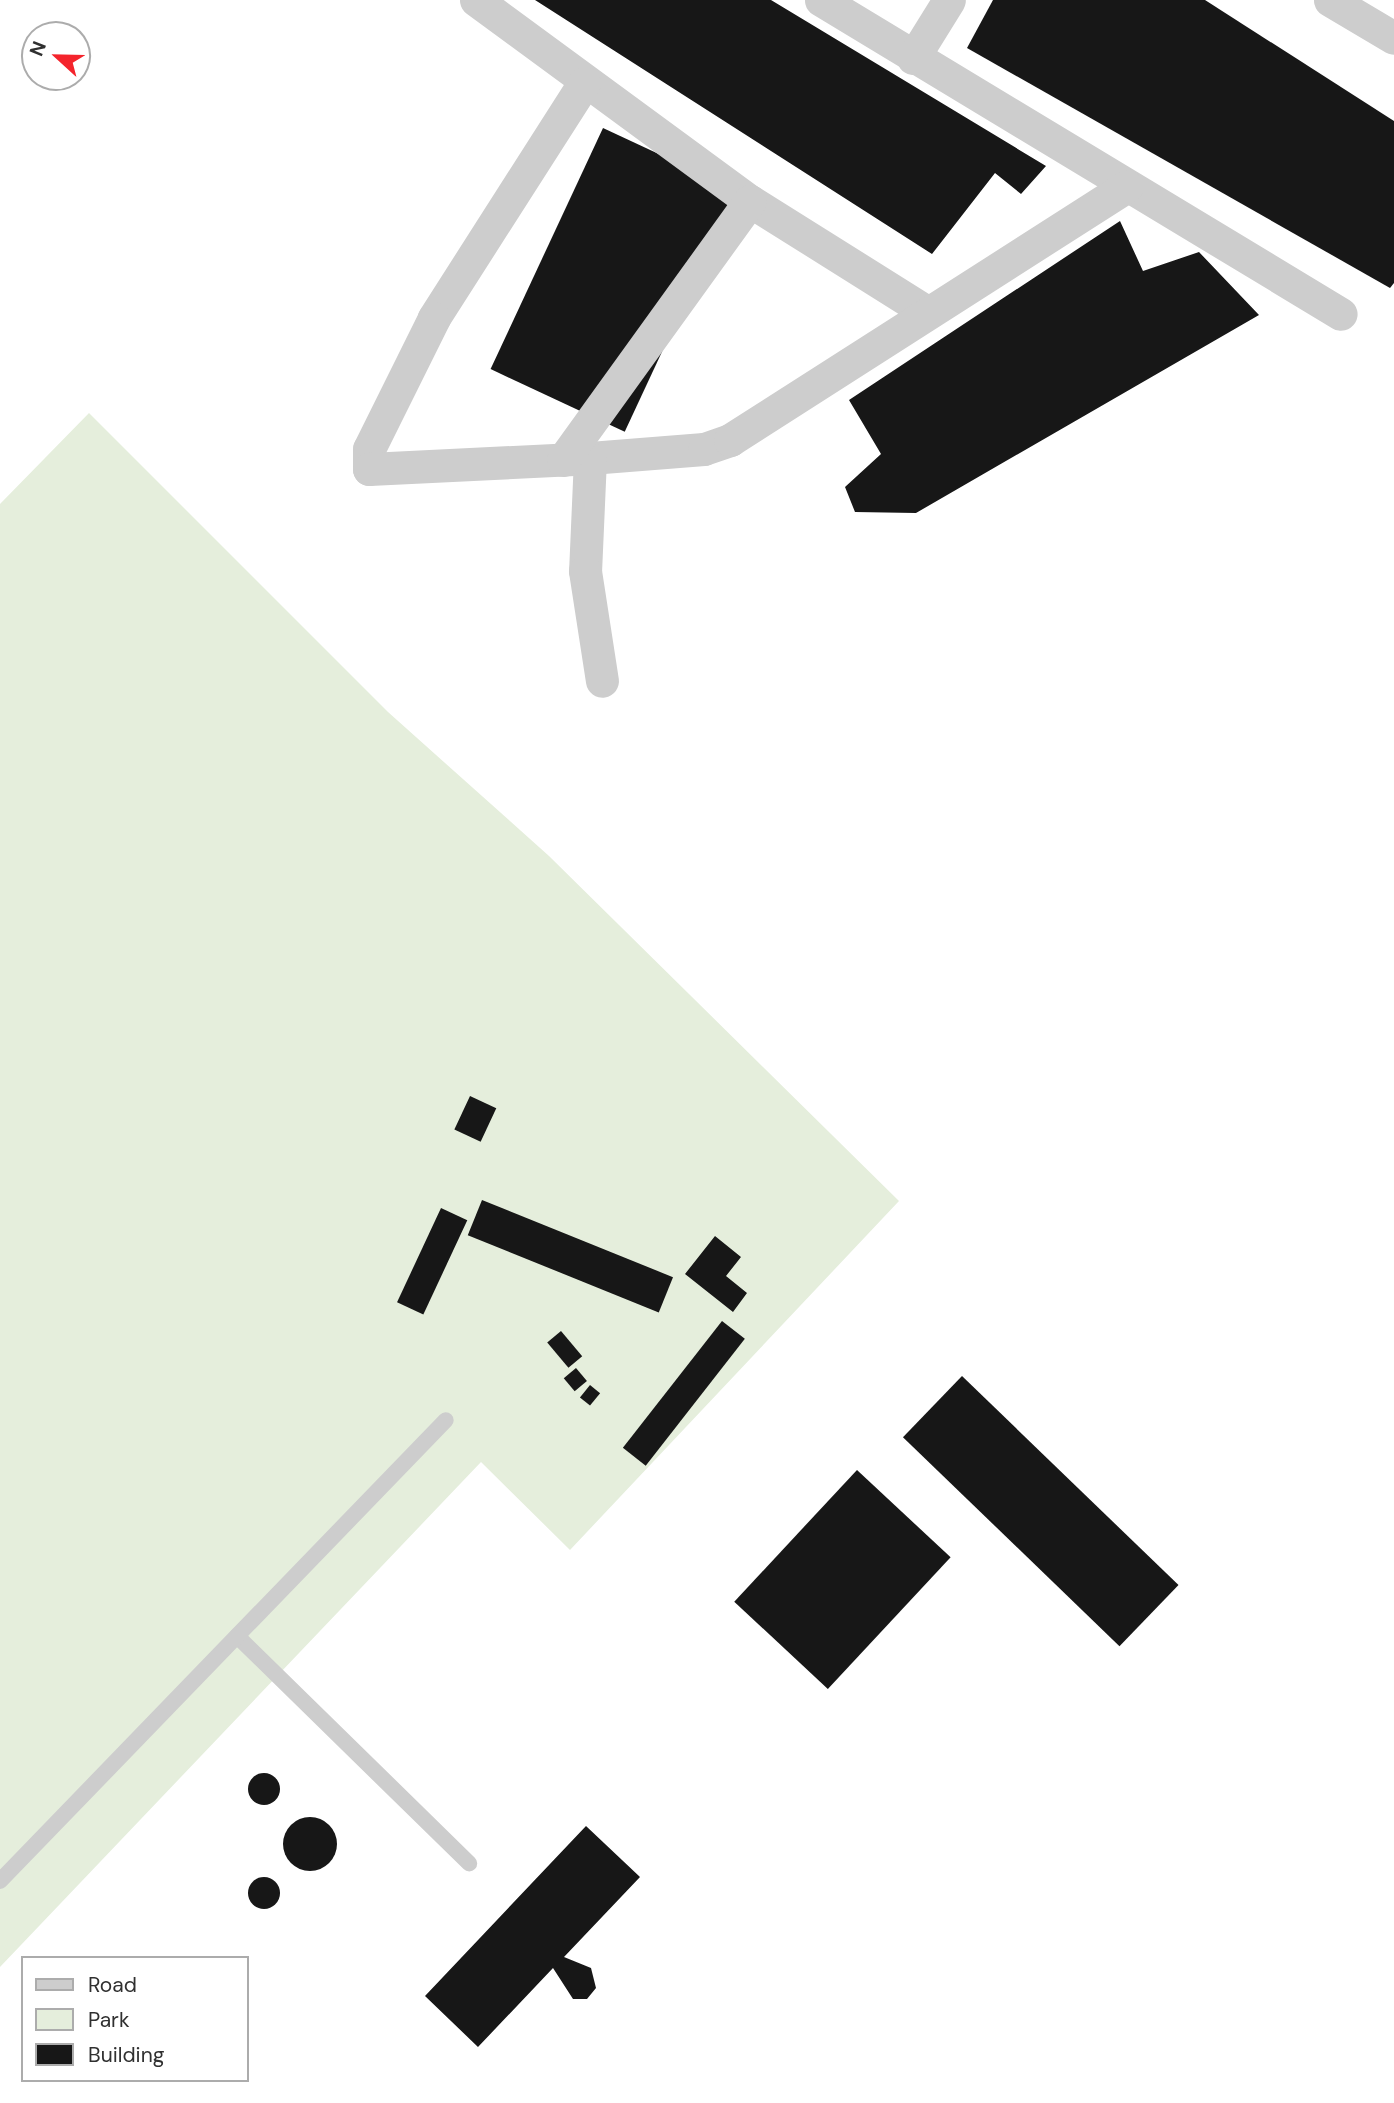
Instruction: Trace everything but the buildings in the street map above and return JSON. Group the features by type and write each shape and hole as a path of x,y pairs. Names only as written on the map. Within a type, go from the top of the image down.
{"street":[{"path":"476,0 584,83 750,201 924,310"},
{"path":"821,0 1341,314"},
{"path":"913,58 948,0"},
{"path":"1330,0 1394,38"},
{"path":"584,83 434,318 365,458 369,469 379,472 704,449 730,440 924,310 1128,186"},
{"path":"602,681 585,571 577,459 750,201"}],"lane":[{"path":"0,1881 446,1420"},
{"path":"237,1636 470,1863"}],"green space":[{"path":"89,413 388,712 549,856 899,1201 570,1550 481,1462 0,1967 0,504"}]}
